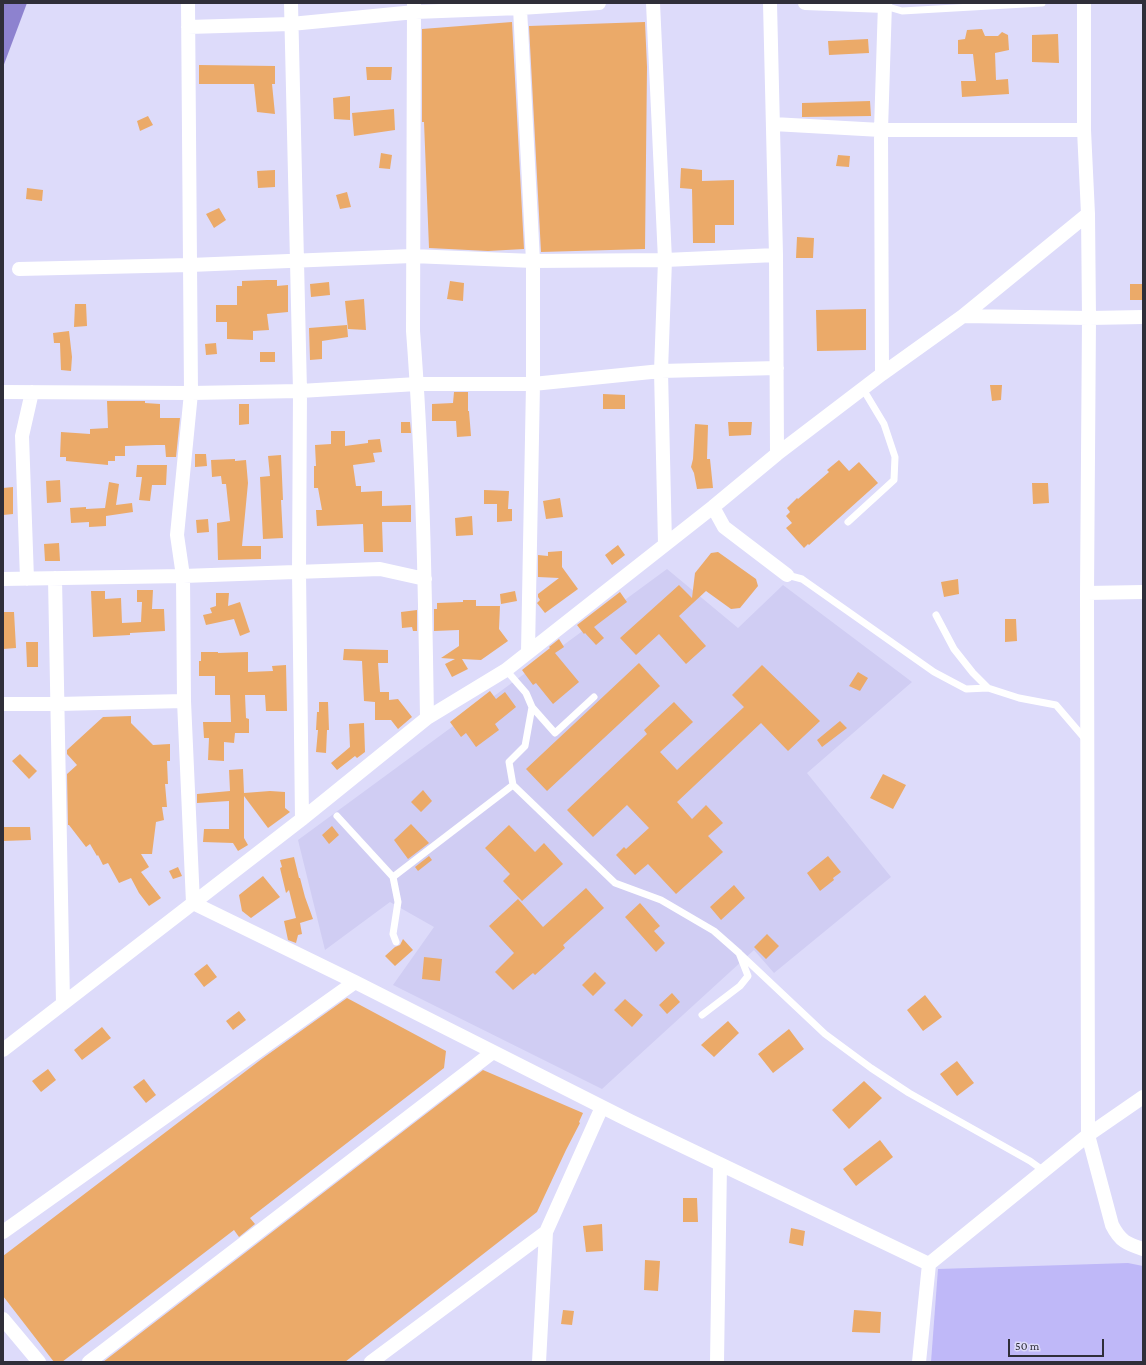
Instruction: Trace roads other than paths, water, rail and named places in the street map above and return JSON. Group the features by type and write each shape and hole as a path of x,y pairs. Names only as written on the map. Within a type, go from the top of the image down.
{"street":[{"path":"188,3 191,393 178,535 183,576 184,701 192,903"},
{"path":"291,3 300,391 299,572 302,819"},
{"path":"188,27 291,24 415,7 520,8 599,3"},
{"path":"653,3 665,260 660,371 665,544"},
{"path":"770,3 776,256 777,454"},
{"path":"805,3 885,4 882,130 882,374"},
{"path":"1084,3 1084,130 1088,214 1089,318 1086,593 1088,1135 1112,1225 1118,1235 1128,1245 1143,1249"},
{"path":"415,7 412,331 417,384 425,580 427,718"},
{"path":"520,8 533,261 533,384 528,652"},
{"path":"773,124 882,130 1084,130"},
{"path":"3,1050 302,819 427,718 506,670 713,507 777,454 882,374 963,316 1088,214"},
{"path":"19,269 190,265 412,256 533,261 665,260 776,256"},
{"path":"963,316 1089,318 1143,317"},
{"path":"3,392 191,393 300,391 417,384 533,384 660,371 777,368"},
{"path":"26,579 22,436 32,392"},
{"path":"713,507 724,527 787,575"},
{"path":"3,579 183,576 380,569 425,580"},
{"path":"55,578 63,1003"},
{"path":"1086,593 1143,592"},
{"path":"3,704 184,701"},
{"path":"192,903 355,982 602,1107 929,1264"},
{"path":"3,1232 355,982"},
{"path":"89,1362 493,1052"},
{"path":"919,1362 929,1264 1088,1135 1143,1097"},
{"path":"539,1362 546,1232 602,1107"},
{"path":"717,1362 720,1164"},
{"path":"370,1362 546,1232"},
{"path":"3,1319 39,1362"}],"lane":[{"path":"885,4 902,10 1042,3"},
{"path":"848,522 894,480 895,457 884,424 863,389"},
{"path":"787,575 802,579 934,672 966,689 988,688 1019,698 1056,705 1087,741"},
{"path":"936,615 954,649 973,673 988,688"},
{"path":"506,670 526,693 532,707 555,733 594,697"},
{"path":"532,707 524,746 508,762 513,785 615,883 661,900 714,931 825,1034 871,1068 909,1093 1030,1161 1044,1171"},
{"path":"393,877 513,785"},
{"path":"337,816 393,877 398,902 393,934 396,942"},
{"path":"702,1015 740,986 748,976 739,953"}]}
